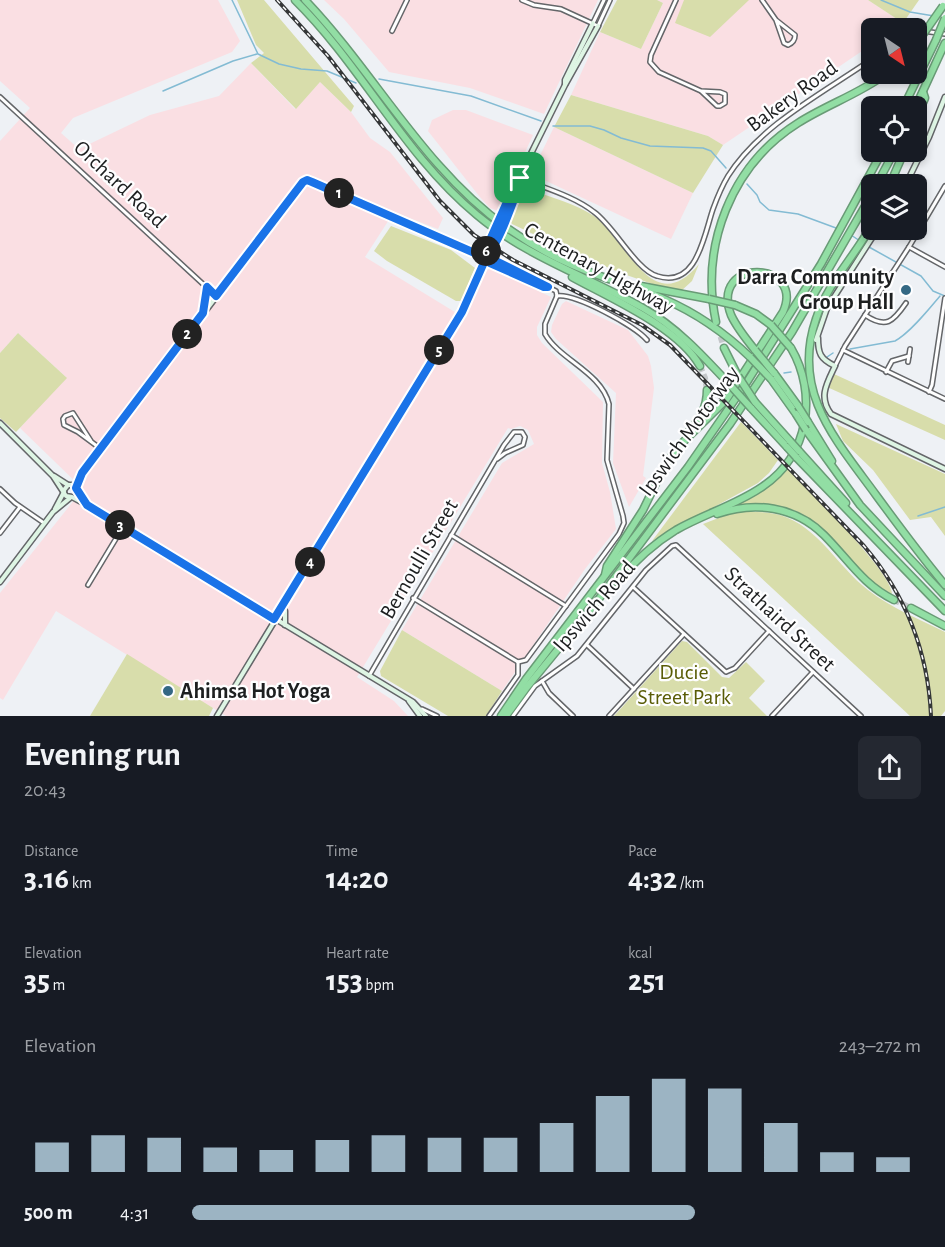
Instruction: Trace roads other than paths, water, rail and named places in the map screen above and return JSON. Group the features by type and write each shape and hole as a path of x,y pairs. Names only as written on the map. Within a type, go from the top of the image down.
{"highway":[{"name":"Centenary Highway","path":"295,0 339,49 422,158 449,189 496,231 536,255 649,312 688,341 945,611"},
{"name":"Centenary Highway","path":"305,0 344,43 436,163 477,205 524,240 556,258 666,300 700,318 721,332 772,376 845,485 881,529 945,596"},
{"path":"927,29 944,4"},
{"path":"909,96 945,18"},
{"path":"921,96 945,43"},
{"path":"716,322 712,284 716,240 728,204 746,172 762,153 786,131 805,118 870,84"},
{"path":"923,91 924,96"},
{"name":"Ipswich Motorway","path":"501,716 514,695 694,458 747,382 793,311 877,162"},
{"name":"Ipswich Motorway","path":"506,716 595,604 750,396 792,332 861,214"},
{"path":"866,240 830,289 816,318 809,359 813,393 822,417 834,438 945,585"},
{"path":"536,255 540,261 646,317 693,355 700,366"},
{"path":"675,450 726,400 783,312 786,299 781,283 770,273 760,271 747,273 739,278 730,290 728,300 731,314 738,328 756,350 772,376 798,406 807,426"},
{"path":"595,604 600,602 624,573 649,549 674,531 751,494 766,484 787,464 797,446 805,422 807,397 803,376 791,348 771,325 756,314 735,305 632,286"},
{"path":"724,348 755,402 788,444"},
{"path":"605,576 607,566 643,510 662,471 699,419 706,401 707,390"},
{"path":"704,516 753,506 781,510 797,516 824,535 862,579 894,600"},
{"path":"911,608 945,626"},
{"path":"496,716 514,695"}],"street":[{"path":"392,31 406,0"},
{"path":"522,0 561,9 598,26"},
{"path":"565,85 565,80 604,0"},
{"path":"486,258 486,249 516,182 610,0"},
{"path":"676,0 651,55 650,63 659,72 701,91 717,106 725,104 726,98 720,92 701,91"},
{"path":"762,0 776,20 784,43 791,44 795,39 795,34 776,20"},
{"path":"927,32 945,34"},
{"name":"Bakery Road","path":"520,178 593,211 608,225 642,266 654,276 671,278 679,276 689,270 697,258 719,195 743,155 775,125 861,66"},
{"name":"Orchard Road","path":"0,97 216,296"},
{"path":"911,174 944,100"},
{"path":"217,716 462,312 506,218 520,184 520,178"},
{"path":"53,512 64,490 82,473 101,449 303,182 310,181 486,258 490,263 556,291 557,296 568,297 621,319 647,340"},
{"path":"945,186 897,267 843,350 824,392 826,408 838,419 945,469"},
{"path":"909,247 945,267"},
{"path":"834,367 821,361 817,356 815,346 827,308 860,249"},
{"path":"203,313 207,287"},
{"name":"Ipswich Road","path":"489,716 518,675 518,662 526,660 624,523 607,460 609,404 607,397 598,384 547,338 544,330 557,296"},
{"path":"930,392 945,298"},
{"path":"865,315 878,323 888,322 899,314 906,303"},
{"path":"908,362 910,349"},
{"path":"843,350 945,399"},
{"path":"886,372 891,361 909,356"},
{"path":"91,441 76,415 73,413 65,416 64,425 101,449"},
{"path":"0,423 53,476 66,496 87,505 437,716"},
{"name":"Bernoulli Street","path":"369,676 510,436 518,431 522,432 525,436 523,445 497,459"},
{"path":"0,582 53,512 76,494 82,473"},
{"path":"53,476 76,489 87,505"},
{"path":"0,489 20,507 44,523"},
{"path":"0,533 20,507"},
{"path":"88,585 123,527"},
{"path":"451,535 566,606"},
{"name":"Ipswich Road","path":"513,716 532,689 569,663 586,645 654,561 676,545"},
{"name":"Strathaird Street","path":"676,545 861,716"},
{"path":"632,586 726,672 735,669 769,631"},
{"path":"413,598 518,662"},
{"path":"283,606 286,626"},
{"path":"609,716 684,634"},
{"path":"586,645 633,689"},
{"path":"772,716 813,672"},
{"path":"542,681 549,693 573,716"},
{"path":"406,698 420,716"},
{"path":"422,709 426,716"},
{"path":"854,716 857,712"}],"waterway":[{"path":"232,0 258,54 279,64 327,71 356,83"},
{"path":"881,0 910,12 934,16"},
{"path":"163,91 233,61 257,54"},
{"path":"379,79 471,96 541,121"},
{"path":"553,126 590,126 650,146 703,148 711,151 726,168"},
{"path":"747,184 769,210 798,214 836,228"},
{"path":"851,235 860,241"},
{"path":"869,247 921,276 933,291 945,296"},
{"path":"850,349 895,341 913,327 940,296"},
{"path":"827,357 833,353"},
{"path":"784,373 791,372"},
{"path":"918,516 945,507"}],"tunnel":[{"path":"718,328 724,348"},
{"path":"700,366 707,390"},
{"path":"894,600 911,608"}],"railway":[{"path":"277,0 328,56 440,201 474,235 513,260 642,325 670,345 864,546 892,584 912,625 925,669 931,716"}],"place":[{"name":"Darra Community Group Hall","path":"906,290"},
{"name":"Ahimsa Hot Yoga","path":"168,691"}],"park label":[{"name":"Ducie Street Park","path":"684,684"}]}
